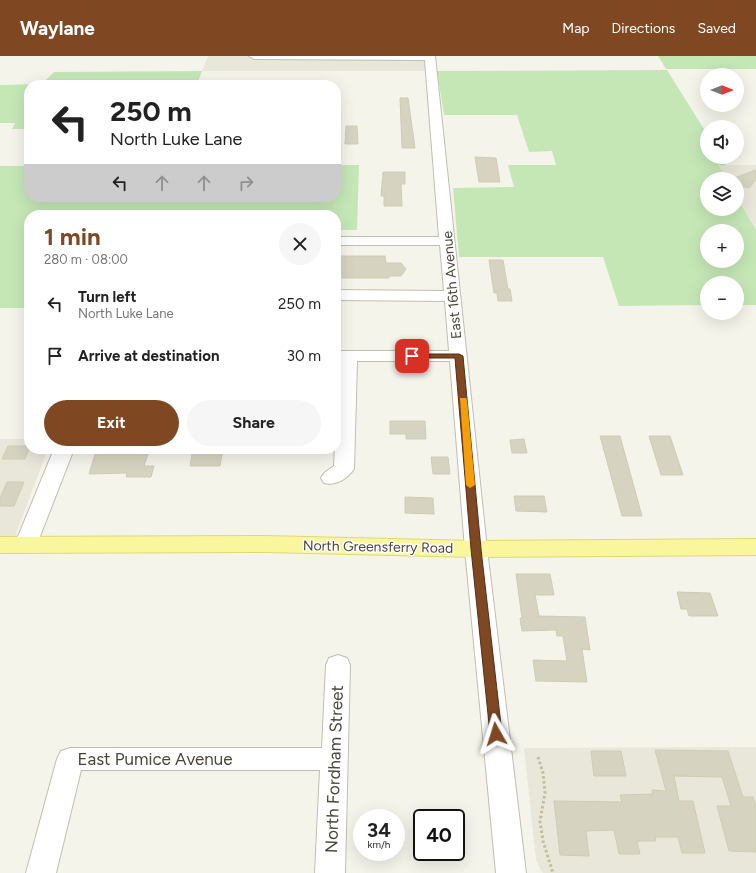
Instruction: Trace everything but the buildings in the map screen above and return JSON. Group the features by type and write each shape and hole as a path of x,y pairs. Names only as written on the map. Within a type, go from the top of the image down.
{"main road":[{"name":"North Greensferry Road","path":"0,544 265,544 476,549 756,547"}],"street":[{"path":"254,56 430,56"},
{"name":"East 16th Avenue","path":"430,56 454,296 476,549 511,873"},
{"path":"341,241 448,241"},
{"path":"341,295 454,296"},
{"path":"331,478 344,470 342,356 459,356"},
{"path":"26,544 62,454"},
{"name":"North Fordham Street","path":"330,873 338,665"},
{"name":"East Pumice Avenue","path":"41,873 70,759 334,759"}],"path":[{"path":"538,757 543,773 545,793 540,821 543,841 553,873"}],"shaded area":[{"path":"208,56 246,56 254,59 426,60 427,71 202,71"},
{"path":"717,165 756,165 756,230 744,210 744,172 722,172"},
{"path":"0,439 24,439 24,454 46,454 14,539 0,539"},
{"path":"756,747 756,873 543,873 541,871 536,860 524,748"}],"green space":[{"path":"658,56 756,56 756,69 666,69"},
{"path":"667,70 700,123 700,164 726,165 718,165 722,172 700,172 700,216 744,216 744,210 756,230 756,305 744,305 744,276 700,276 700,305 619,306 603,257 459,257 453,188 514,187 508,165 556,165 552,151 529,152 517,115 444,115 437,71"},
{"path":"202,71 199,80 46,80 54,72"},
{"path":"24,84 24,129 12,129 15,123 0,123 0,85"},
{"path":"341,165 359,165 357,230 341,230 341,210 24,210 24,308 0,308 0,166 24,166 24,202 341,202"}],"slow traffic":[{"path":"463,400 470,485"}],"route":[{"path":"412,356 459,356 476,549 496,734"}]}
